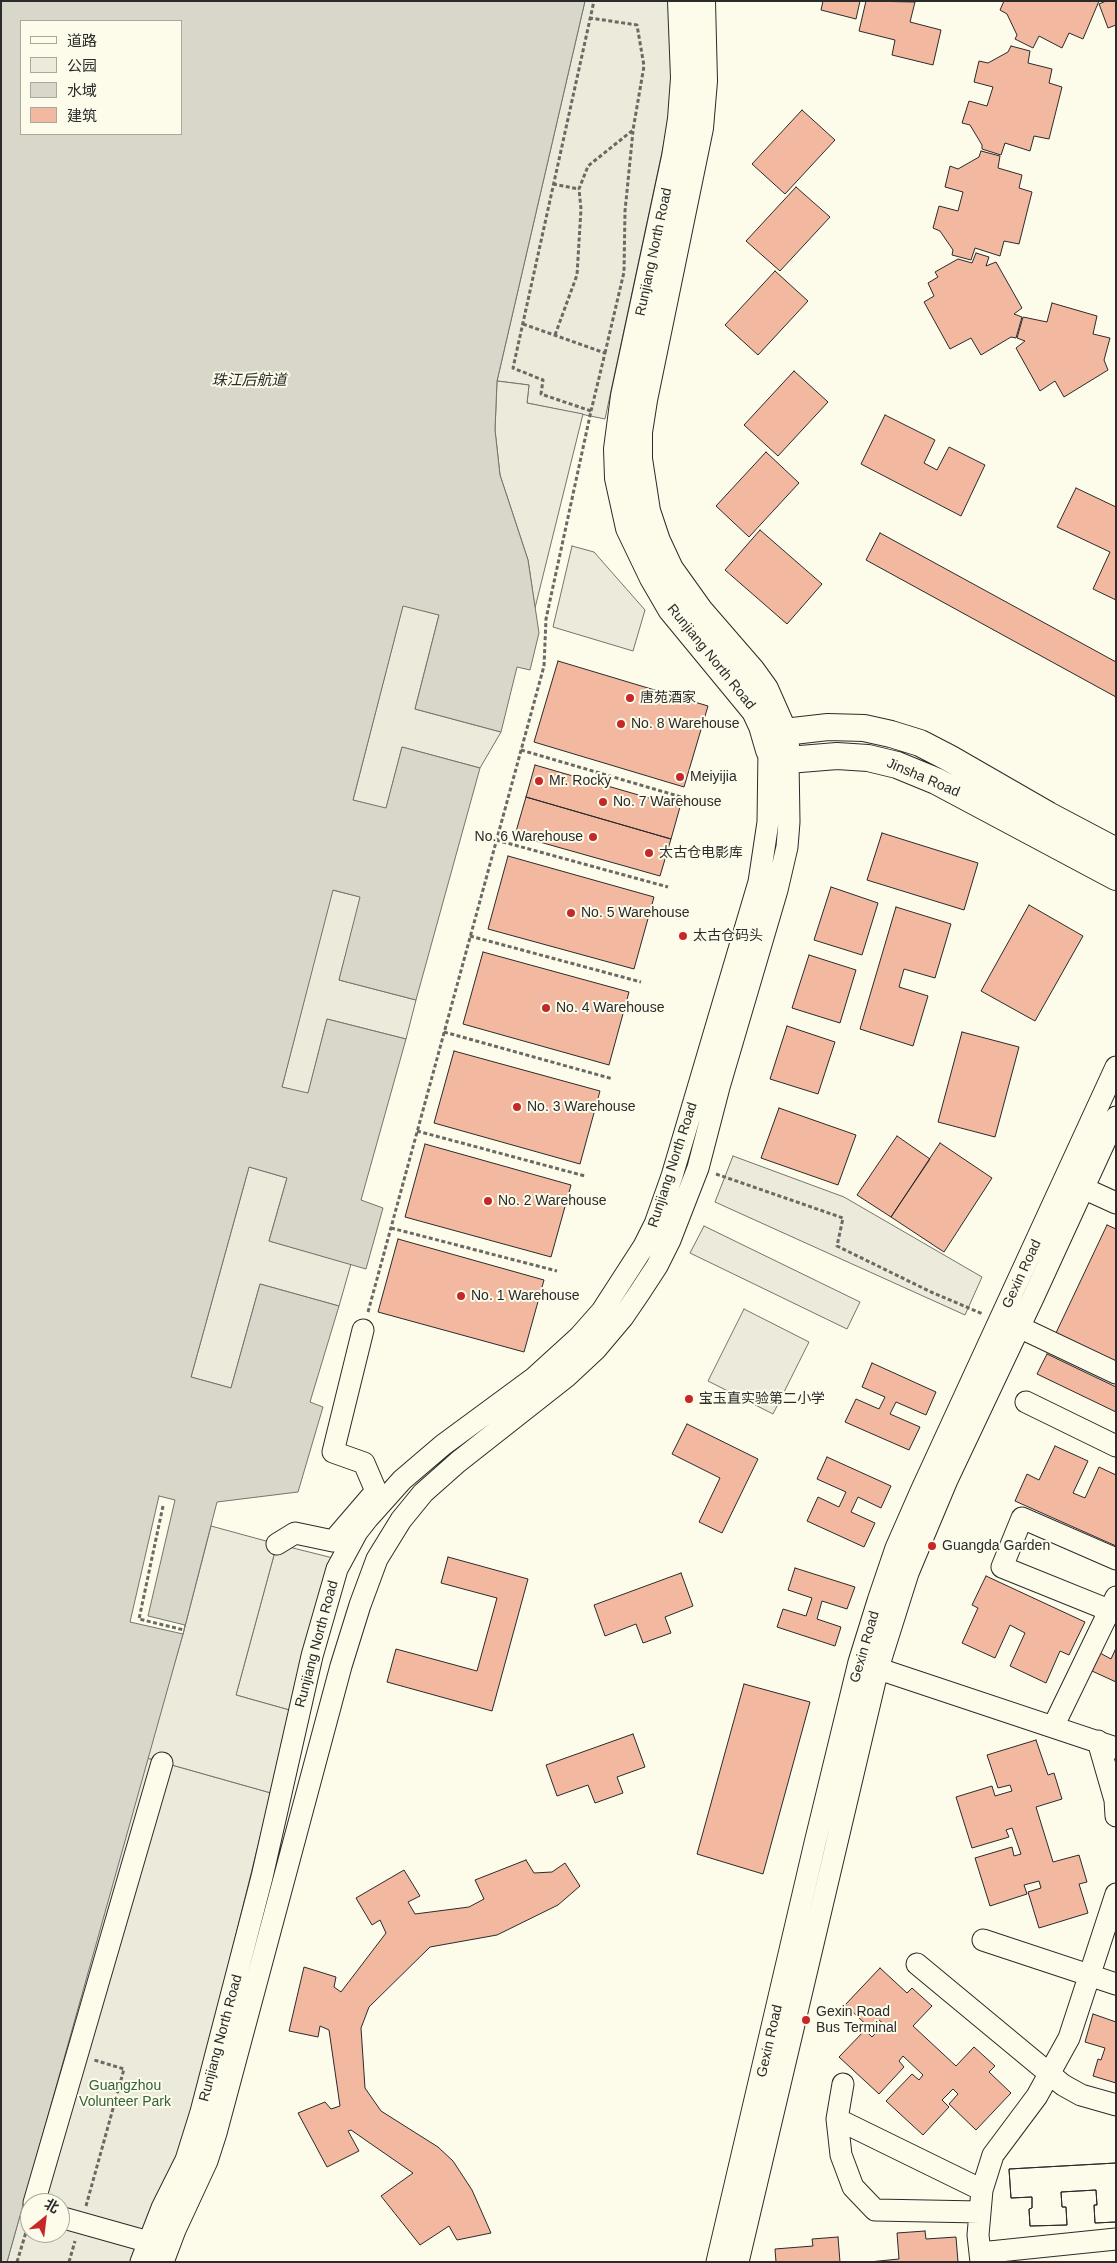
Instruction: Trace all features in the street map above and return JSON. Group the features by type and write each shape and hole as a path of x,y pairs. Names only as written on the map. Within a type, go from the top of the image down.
{"main road":[{"name":"Runjiang North Road","path":"681,1 684,78 681,119 675,157 624,396 618,449 618,478 629,528 653,578 671,609 755,711 762,726 780,747"},
{"name":"Runjiang North Road","path":"702,1 704,81 700,128 644,400 639,432 638,459 647,510 657,541 670,569 700,611 752,671 765,689 780,747"},
{"name":"Jinsha Road","path":"780,747 828,727 864,728 891,734 920,743 1116,851"},
{"name":"Jinsha Road","path":"780,747 868,758 897,765 936,781 1116,877"}],"street":[{"name":"Runjiang North Road","path":"163,2262 175,2230 206,2162 222,2115 338,1675 360,1605 378,1559 401,1520 423,1493 458,1462 572,1372 609,1334 657,1266 670,1240 698,1168 782,872 789,822 780,747"},
{"name":"Runjiang North Road","path":"145,2252 162,2208 186,2160 201,2112 262,1877 315,1647 337,1569 357,1532 402,1480 443,1445 534,1378 590,1327 644,1246 655,1224 672,1176 759,882 780,747"},
{"name":"Gexin Road","path":"1010,1324 1116,1068"},
{"name":"Gexin Road","path":"738,2262 896,1548 1010,1324 1083,1188 1116,1117"},
{"path":"1083,1188 1116,1203"},
{"path":"1010,1324 1116,1373"},
{"path":"277,1544 294,1533 333,1540 376,1491 364,1463 333,1452 363,1330"},
{"path":"1026,1402 1116,1446"},
{"path":"1053,1727 1114,1607 1002,1567 1022,1518 1116,1559"},
{"path":"869,1665 1107,1745 1116,1800 1116,1816"},
{"name":"Gexin Road","path":"717,2262 815,1843 869,1665"},
{"path":"37,2193 162,1763"},
{"path":"1116,1894 1070,2038 1037,2096 993,2155 982,2190 978,2236 980,2257 1116,2239"},
{"path":"982,1940 1116,1984"},
{"path":"917,1964 1049,2075 1081,2096 1116,2105"},
{"path":"843,2084 837,2120 841,2155 853,2187 876,2210 980,2212"},
{"path":"837,2120 982,2190"},
{"path":"70,2220 145,2252"}],"path":[{"path":"591,411 541,394 543,380 513,368 594,1"},
{"path":"363,1330 544,666 546,618 591,411 624,272 626,211 633,130 644,66 637,25 590,18"},
{"path":"555,336 577,275 581,209 579,189 588,166 633,130"},
{"path":"553,184 579,189"},
{"path":"523,324 605,353"},
{"path":"521,750 695,801"},
{"path":"496,840 668,887"},
{"path":"470,936 641,982"},
{"path":"444,1032 613,1079"},
{"path":"417,1131 585,1176"},
{"path":"698,1168 843,1218 838,1246 931,1292 1010,1324"},
{"path":"391,1228 557,1271"},
{"path":"163,1506 139,1618 184,1630"},
{"path":"69,2262 124,2069 78,2055"},
{"path":"17,2262 23,2243"}],"green space":[{"path":"585,1 673,1 671,110 605,419 527,403 529,385 497,381"},
{"path":"733,1156 844,1197 982,1277 965,1315 715,1202"},
{"path":"744,1309 809,1342 773,1414 708,1381"},
{"path":"277,1544 337,1559 293,1711 236,1695"},
{"name":"Guangzhou Volunteer Park","path":"147,1758 271,1793 189,2124 133,2262 7,2262 20,2215 20,2243 70,2243 70,2193 26,2193"}],"shaded area":[{"path":"497,381 529,385 527,403 583,414 535,608 528,560 500,475 495,430"},
{"path":"572,546 594,552 645,610 633,651 553,627"},
{"path":"403,605 439,615 415,709 501,732 480,768 402,747 386,809 353,800"},
{"path":"332,890 361,897 339,980 416,1000 406,1039 327,1019 308,1094 282,1087"},
{"path":"249,1167 287,1178 269,1241 351,1264 339,1306 260,1284 231,1388 191,1377"},
{"path":"704,1226 860,1302 847,1329 690,1253"},
{"path":"211,1526 277,1544 236,1695 293,1711 271,1793 147,1758 183,1634"}],"water":[{"name":"珠江后航道","path":"1,1 585,1 497,381 495,430 500,475 528,560 539,633 530,670 517,667 501,732 415,709 439,615 403,606 353,800 386,808 402,747 480,768 416,1000 339,980 360,897 333,890 282,1087 308,1093 327,1019 406,1039 361,1200 383,1208 366,1269 269,1241 287,1178 249,1167 191,1377 231,1388 260,1284 339,1306 310,1402 323,1407 298,1492 217,1502 183,1634 26,2193 20,2193 20,2216 7,2262 1,2262"}],"pier":[{"path":"159,1496 175,1500 148,1616 185,1625 183,1634 130,1622"}],"building":[{"path":"823,1 860,1 856,19 821,10"},
{"path":"866,1 915,2 910,22 941,30 933,65 892,55 895,40 859,31"},
{"path":"1004,1 1099,1 1083,39 1069,33 1062,48 1039,36 1033,48 1015,39 1017,35 1007,14 1000,10"},
{"path":"1106,1 1116,1 1116,25 1108,28 1099,4"},
{"path":"1011,46 1030,51 1028,63 1052,69 1049,83 1062,87 1049,139 1034,136 1030,151 1005,143 1001,155 982,149 982,145 970,125 962,123 969,101 987,106 993,87 974,82 979,61 988,63 1008,52"},
{"path":"802,110 835,140 785,194 752,164"},
{"path":"981,151 1000,156 998,168 1022,175 1019,188 1032,192 1019,244 1004,241 1000,256 975,248 971,260 952,255 953,250 940,231 933,228 939,206 958,211 963,192 945,187 950,166 958,169 979,157"},
{"path":"796,187 830,217 780,271 746,241"},
{"path":"976,253 989,257 986,266 996,262 1022,308 1014,314 1022,317 1016,338 1011,337 981,355 971,338 950,349 924,302 934,296 928,283 938,277 935,272 958,259 972,263"},
{"path":"775,271 808,301 758,355 725,325"},
{"path":"1052,303 1097,316 1093,334 1110,338 1104,360 1108,370 1064,397 1055,381 1040,391 1016,348 1025,341 1017,338 1023,317 1047,322"},
{"path":"794,371 828,402 778,456 744,425"},
{"path":"885,415 935,440 924,463 937,470 949,447 985,465 961,516 861,464"},
{"path":"766,452 799,483 749,537 716,506"},
{"path":"1076,488 1116,507 1116,600 1093,589 1110,552 1057,527"},
{"path":"760,530 822,584 787,624 725,570"},
{"path":"880,533 1116,662 1116,697 866,560"},
{"name":"No. 8 Warehouse","path":"558,661 708,706 684,787 534,742"},
{"name":"No. 7 Warehouse","path":"535,765 680,807 671,839 526,797"},
{"name":"No. 6 Warehouse","path":"526,797 671,839 660,876 515,835"},
{"path":"882,833 978,863 964,910 867,880"},
{"name":"No. 5 Warehouse","path":"508,856 654,897 634,969 488,929"},
{"path":"831,887 878,903 862,955 814,940"},
{"path":"1029,905 1083,936 1035,1021 981,991"},
{"path":"896,907 951,924 935,978 904,969 899,987 928,996 913,1046 860,1029"},
{"name":"No. 4 Warehouse","path":"483,952 629,992 609,1065 463,1024"},
{"path":"809,955 856,970 840,1023 792,1008"},
{"path":"787,1026 835,1042 818,1094 770,1079"},
{"path":"962,1032 1019,1047 995,1137 938,1122"},
{"name":"No. 3 Warehouse","path":"454,1051 600,1091 580,1164 434,1123"},
{"path":"779,1108 856,1135 838,1185 761,1158"},
{"path":"897,1136 930,1159 891,1217 857,1195"},
{"path":"940,1143 992,1178 944,1252 891,1217"},
{"name":"No. 2 Warehouse","path":"425,1144 571,1185 551,1257 405,1217"},
{"path":"1107,1225 1116,1229 1116,1363 1055,1335"},
{"name":"No. 1 Warehouse","path":"398,1239 544,1280 524,1352 378,1312"},
{"path":"1047,1354 1116,1387 1116,1412 1037,1374"},
{"path":"872,1363 936,1392 926,1415 896,1402 890,1414 920,1427 909,1450 845,1422 856,1399 879,1409 885,1397 862,1387"},
{"path":"687,1424 758,1459 722,1533 699,1522 720,1478 672,1454"},
{"path":"1055,1446 1088,1461 1073,1493 1085,1498 1099,1467 1116,1475 1116,1546 1015,1501 1027,1474 1039,1480"},
{"path":"827,1457 891,1486 881,1508 858,1497 851,1512 875,1523 864,1547 807,1521 818,1497 839,1507 846,1492 817,1479"},
{"path":"448,1557 528,1579 492,1711 387,1682 396,1649 477,1671 497,1598 441,1583"},
{"path":"795,1568 855,1587 847,1609 822,1601 817,1619 841,1627 835,1646 777,1627 783,1609 806,1616 812,1598 788,1590"},
{"path":"681,1573 693,1606 665,1617 671,1633 643,1643 636,1624 605,1636 594,1605"},
{"path":"986,1576 1085,1622 1069,1655 1060,1651 1046,1683 1010,1666 1025,1633 1010,1625 995,1658 962,1643 978,1608 972,1605"},
{"path":"1116,1648 1116,1682 1092,1671 1100,1653 1111,1659"},
{"path":"744,1684 810,1702 763,1874 697,1854"},
{"path":"633,1734 645,1767 617,1777 623,1793 595,1803 588,1785 557,1796 546,1765"},
{"path":"1036,1740 1048,1775 1054,1773 1062,1799 1036,1807 1053,1862 1079,1855 1087,1882 1079,1884 1088,1913 1039,1928 1028,1892 1041,1888 1039,1881 1024,1885 1027,1894 990,1906 975,1858 1012,1847 1014,1856 1021,1854 1012,1828 1006,1830 1009,1837 972,1848 956,1797 992,1786 995,1796 1012,1791 1010,1785 998,1788 987,1755"},
{"path":"526,1860 534,1873 552,1872 565,1863 580,1886 558,1905 497,1935 430,1947 369,2007 361,2028 365,2088 381,2111 438,2147 453,2161 472,2190 491,2233 457,2240 449,2226 420,2245 381,2196 413,2173 351,2130 348,2131 359,2151 327,2167 298,2113 325,2102 331,2109 340,2106 329,2030 320,2026 318,2037 289,2031 304,1967 336,1977 334,1987 341,1992 386,1933 380,1920 372,1925 356,1898 404,1870 420,1896 408,1902 415,1914 469,1907 484,1899 475,1880"},
{"path":"880,1968 907,1993 912,1988 932,2006 913,2026 956,2066 974,2047 995,2066 989,2072 1011,2093 976,2130 949,2104 958,2094 953,2089 942,2100 949,2107 923,2135 886,2101 912,2074 919,2080 923,2075 903,2056 899,2061 904,2067 879,2094 839,2057 865,2030 872,2037 884,2024 879,2020 871,2029 845,2005"},
{"path":"1093,2014 1116,2022 1116,2083 1093,2076 1098,2059 1101,2060 1105,2048 1085,2042"},
{"path":"1116,2163 1116,2222 1095,2223 1094,2205 1097,2205 1096,2190 1061,2192 1062,2207 1066,2207 1067,2225 1030,2226 1029,2209 1032,2208 1032,2197 1011,2198 1009,2169"},
{"path":"1116,2163 1116,2222 1095,2223 1094,2205 1097,2205 1096,2190 1061,2192 1062,2207 1066,2207 1067,2225 1030,2226 1029,2209 1032,2208 1032,2197 1011,2198 1009,2169"},
{"path":"925,2231 926,2239 956,2237 958,2262 869,2262 899,2259 897,2233"},
{"path":"838,2237 840,2262 776,2262 775,2249 813,2246 812,2239"}],"place":[{"name":"唐苑酒家","path":"630,698"},
{"name":"No. 8 Warehouse","path":"621,724"},
{"name":"Meiyijia","path":"680,777"},
{"name":"Mr. Rocky","path":"539,781"},
{"name":"No. 7 Warehouse","path":"603,802"},
{"name":"No. 6 Warehouse","path":"593,837"},
{"name":"太古仓电影库","path":"649,853"},
{"name":"No. 5 Warehouse","path":"571,913"},
{"name":"太古仓码头","path":"683,936"},
{"name":"No. 4 Warehouse","path":"546,1008"},
{"name":"No. 3 Warehouse","path":"517,1107"},
{"name":"No. 2 Warehouse","path":"488,1201"},
{"name":"No. 1 Warehouse","path":"461,1296"},
{"name":"宝玉直实验第二小学","path":"689,1399"},
{"name":"Guangda Garden","path":"932,1546"},
{"name":"Gexin Road Bus Terminal","path":"806,2020"}]}
